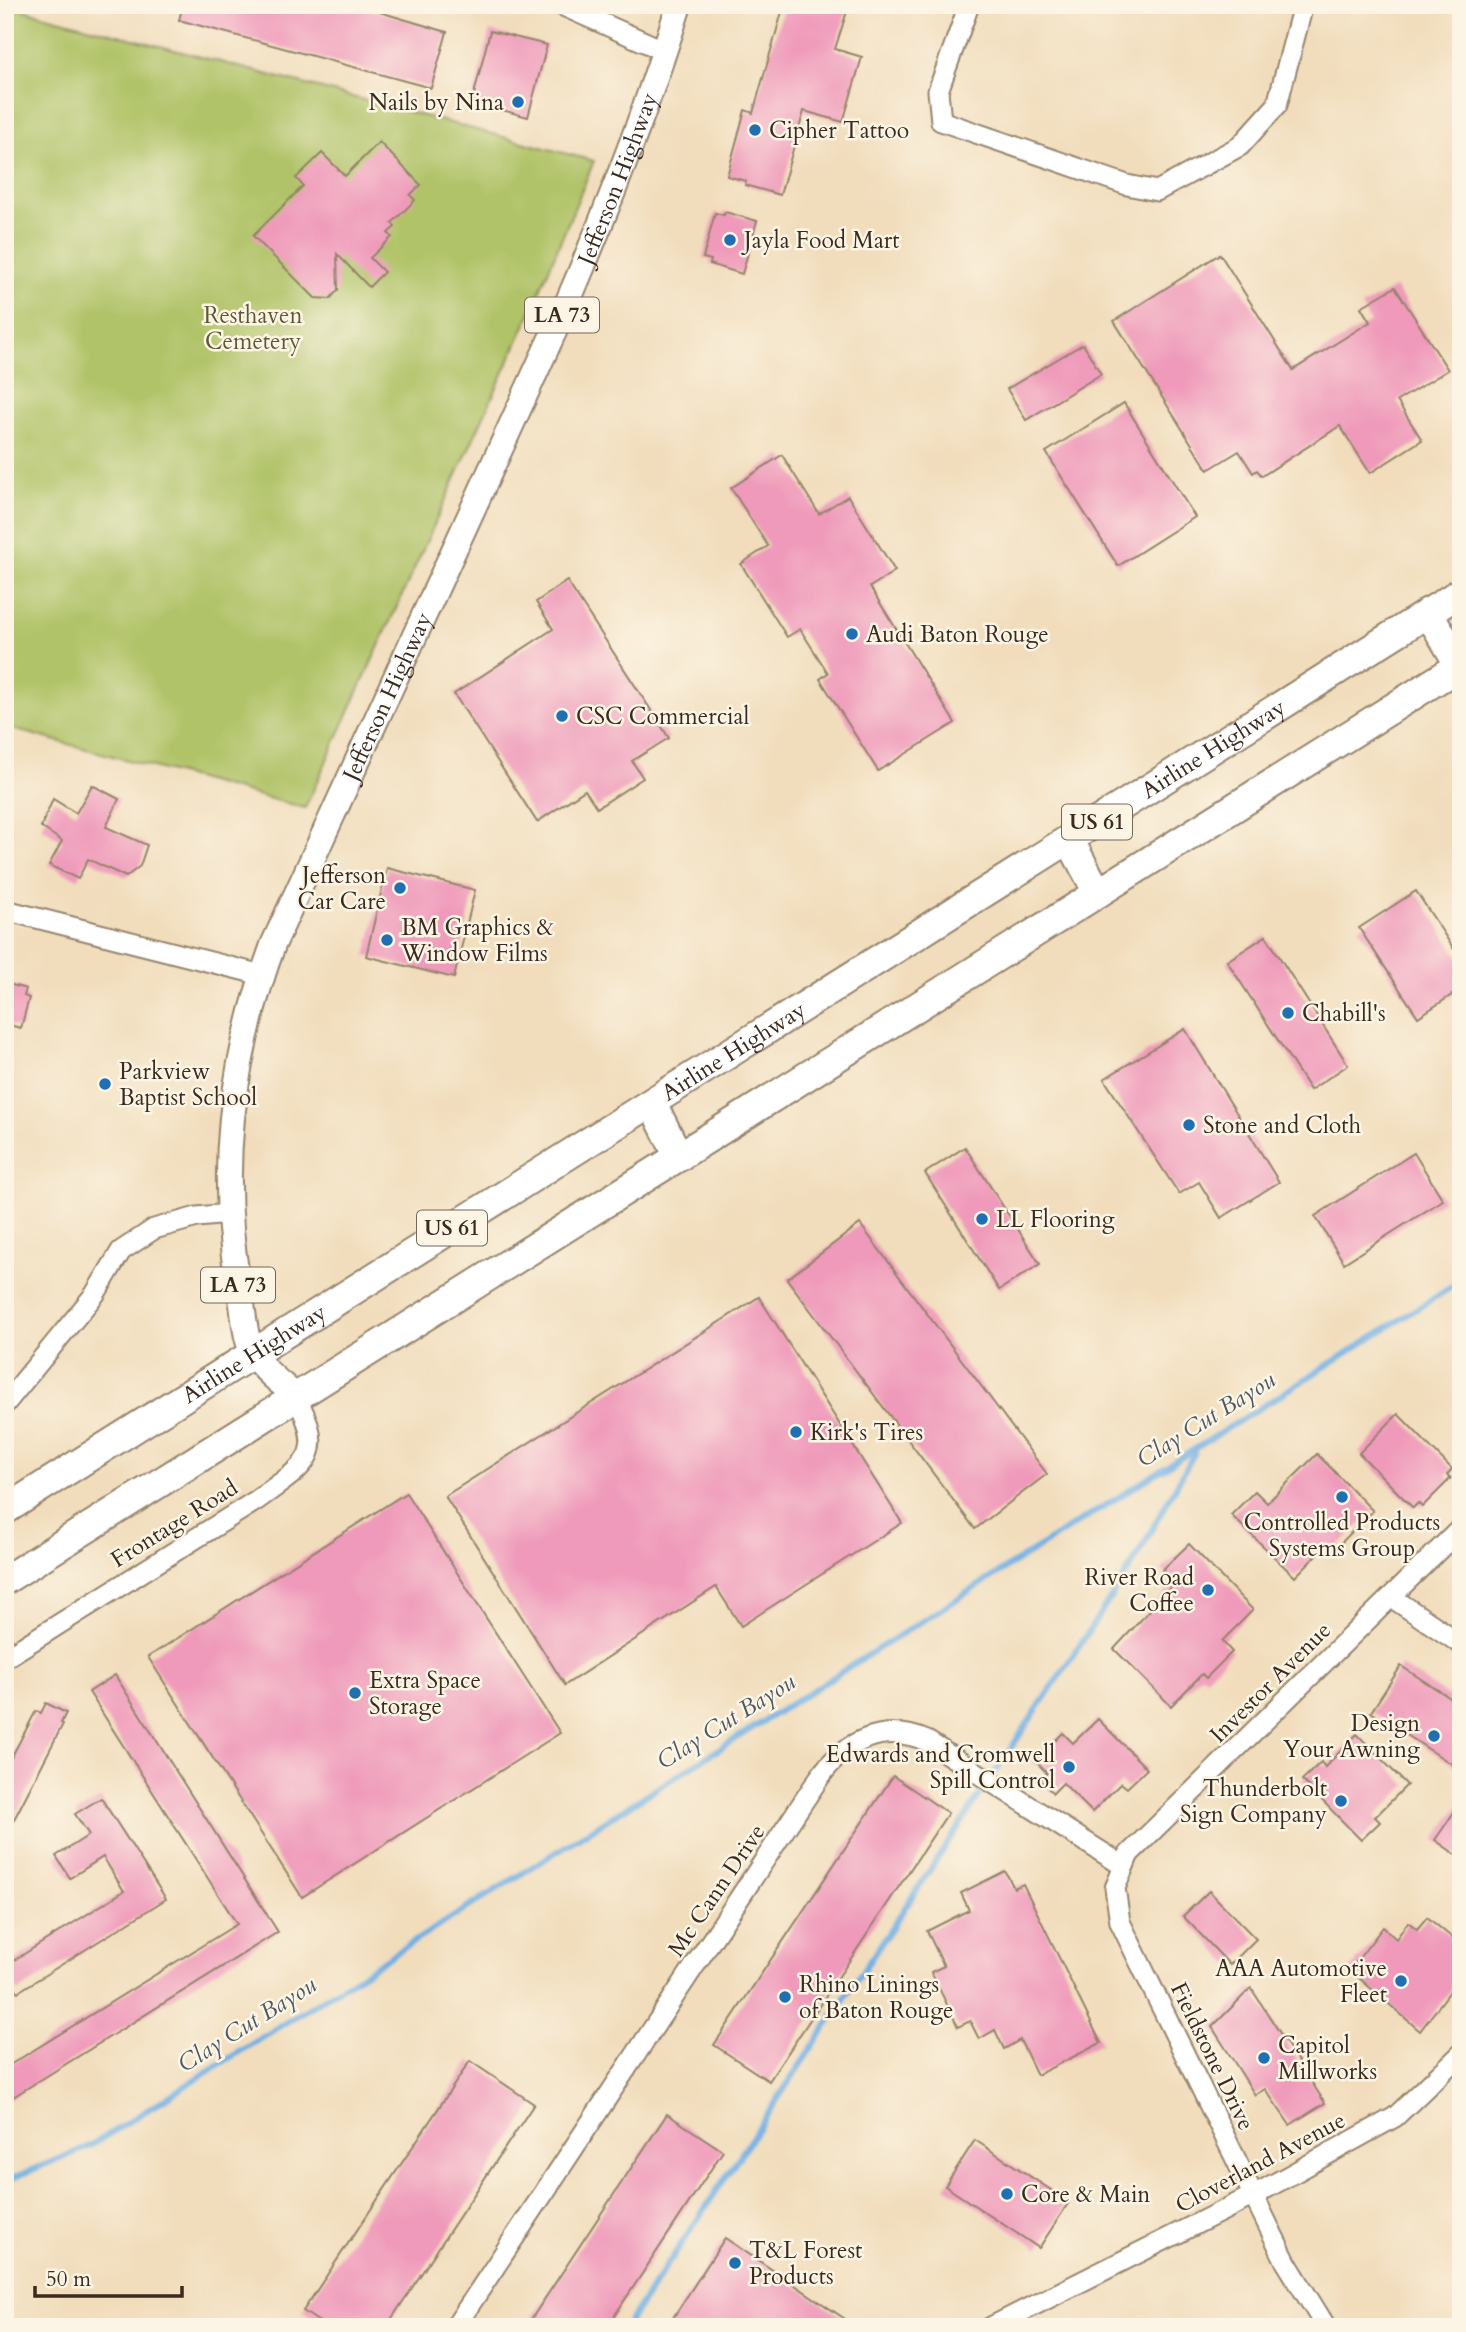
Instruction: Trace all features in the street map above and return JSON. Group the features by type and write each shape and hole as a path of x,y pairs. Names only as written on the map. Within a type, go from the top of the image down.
{"highway":[{"name":"Airline Highway","path":"5,1510 1461,592"},
{"path":"1428,612 1460,665"},
{"name":"US 61","path":"5,1580 1460,665"},
{"path":"1069,839 1098,893"},
{"path":"652,1102 679,1157"}],"main road":[{"name":"Jefferson Highway","path":"253,1354 232,1255 227,1151 231,1104 245,1032 262,975 287,912 569,299 635,136 679,5"},
{"path":"253,1354 296,1397"}],"street":[{"path":"561,5 664,51"},
{"path":"969,5 938,91 941,121 1127,185 1157,191 1240,146 1277,106 1303,5"},
{"path":"5,910 262,975"},
{"path":"5,1404 95,1294 121,1251 155,1229 197,1217 229,1214"},
{"name":"Frontage Road","path":"5,1658 257,1500 292,1475 311,1451 313,1437 309,1422 296,1397"},
{"name":"Investor Avenue","path":"1120,1870 1129,1854 1461,1528"},
{"path":"1391,1597 1461,1644"},
{"name":"Mc Cann Drive","path":"455,2327 830,1762 852,1743 864,1738 897,1734 927,1741 1000,1786 1120,1870"},
{"name":"Fieldstone Drive","path":"1120,1870 1115,1901 1120,1922 1286,2262 1326,2327"},
{"name":"Cloverland Avenue","path":"991,2327 1254,2195 1395,2117 1461,2054"}],"green space":[{"name":"Resthaven Cemetery","path":"5,5 594,161 528,319 305,808 5,727"}],"building":[{"path":"183,5 356,5 447,32 431,88 179,20"},
{"path":"784,5 849,5 835,49 862,57 843,122 804,111 780,195 745,185 746,181 727,176 745,110 753,113"},
{"path":"490,31 547,45 528,117 472,102"},
{"path":"379,142 421,185 410,195 415,200 392,223 395,227 388,233 392,237 370,258 384,272 369,287 337,254 338,290 330,299 315,298 253,236 303,186 296,178 322,153 345,176"},
{"name":"Jayla Food Mart","path":"725,212 757,221 742,274 710,264 711,260 703,258 715,213 724,215"},
{"path":"1220,254 1293,370 1370,322 1361,307 1395,287 1448,370 1397,401 1422,440 1370,473 1340,426 1262,476 1257,470 1253,473 1239,451 1208,470 1114,321"},
{"path":"1083,344 1101,374 1026,420 1007,389"},
{"path":"1124,403 1195,517 1118,566 1046,452"},
{"name":"Audi Baton Rouge","path":"782,455 819,514 848,496 895,571 870,587 955,723 878,771 820,679 828,673 800,629 787,637 741,564 768,546 731,488"},
{"name":"CSC Commercial","path":"567,581 669,738 632,761 643,778 597,808 585,790 537,822 454,694 553,629 536,602"},
{"path":"92,785 119,799 106,827 147,845 140,866 126,877 88,859 78,879 49,865 62,841 41,827 53,799 76,813"},
{"path":"387,868 475,890 454,978 366,956"},
{"path":"1416,891 1461,960 1461,989 1418,1017 1359,928"},
{"name":"Chabill's","path":"1266,936 1348,1065 1310,1090 1227,961"},
{"path":"5,983 26,989 24,996 29,998 21,1028 5,1024"},
{"name":"Stone and Cloth","path":"1185,1029 1279,1182 1221,1218 1199,1182 1179,1194 1104,1079"},
{"name":"LL Flooring","path":"965,1147 1040,1264 999,1290 925,1173"},
{"path":"1414,1153 1443,1200 1344,1263 1315,1216"},
{"path":"860,1224 1047,1474 975,1529 787,1279"},
{"path":"759,1297 902,1523 741,1626 716,1587 565,1685 445,1496"},
{"path":"1398,1414 1452,1469 1447,1475 1451,1478 1422,1507 1418,1503 1413,1508 1359,1453"},
{"path":"1317,1454 1373,1511 1335,1549 1328,1543 1295,1577 1231,1515 1255,1491 1267,1503"},
{"path":"406,1493 560,1733 302,1897 148,1657"},
{"path":"1189,1544 1253,1610 1222,1641 1232,1652 1206,1678 1202,1674 1171,1706 1114,1649 1175,1583 1162,1570"},
{"name":"Design Your Awning","path":"1401,1666 1461,1705 1461,1770 1371,1712"},
{"path":"115,1675 278,1932 5,2102 5,2068 237,1924 89,1692"},
{"path":"46,1703 66,1713 61,1723 63,1724 5,1837 5,1769 36,1711 41,1713"},
{"path":"1098,1719 1147,1769 1127,1788 1121,1783 1092,1812 1063,1783 1053,1793 1040,1780 1047,1773 1035,1761 1063,1733 1073,1743"},
{"path":"1357,1734 1407,1785 1375,1817 1380,1822 1361,1840 1302,1780 1321,1762 1325,1767"},
{"path":"893,1776 948,1813 769,2081 714,2045"},
{"path":"101,1798 166,1899 18,1992 5,1972 5,1966 124,1891 103,1857 70,1878 56,1856 89,1835 75,1814"},
{"path":"1461,1802 1461,1858 1435,1840"},
{"path":"1005,1871 1014,1888 1023,1884 1101,2043 1037,2075 1020,2040 1004,2049 995,2030 979,2039 970,2021 958,2027 931,1972 944,1966 927,1931 969,1910 961,1893"},
{"path":"1209,1891 1256,1939 1230,1965 1183,1916"},
{"name":"AAA Automotive Fleet","path":"1427,1917 1461,1945 1461,1992 1454,1986 1420,2031 1350,1970 1383,1927 1396,1939 1408,1922 1417,1929"},
{"name":"Capitol Millworks","path":"1251,1988 1325,2103 1290,2125 1265,2089 1255,2095 1212,2027"},
{"path":"470,2061 534,2104 386,2327 327,2327 303,2311"},
{"path":"667,2114 723,2151 607,2327 526,2327"},
{"name":"Core & Main","path":"975,2140 1069,2202 1039,2248 945,2186"},
{"name":"T&L Forest Products","path":"725,2238 857,2327 667,2327"}],"waterway":[{"name":"Clay Cut Bayou","path":"5,2181 90,2146 1461,1281"},
{"path":"626,2327 1095,1622 1132,1565 1195,1452"}],"place":[{"name":"Nails by Nina","path":"518,102"},
{"name":"Cipher Tattoo","path":"755,130"},
{"name":"Jayla Food Mart","path":"730,240"},
{"name":"Audi Baton Rouge","path":"852,634"},
{"name":"CSC Commercial","path":"562,716"},
{"name":"Jefferson Car Care","path":"400,888"},
{"name":"BM Graphics & Window Films","path":"387,940"},
{"name":"Chabill's","path":"1288,1013"},
{"name":"Parkview Baptist School","path":"105,1084"},
{"name":"Stone and Cloth","path":"1189,1125"},
{"name":"LL Flooring","path":"982,1219"},
{"name":"Kirk's Tires","path":"796,1432"},
{"name":"Controlled Products Systems Group","path":"1342,1497"},
{"name":"River Road Coffee","path":"1208,1590"},
{"name":"Extra Space Storage","path":"355,1693"},
{"name":"Design Your Awning","path":"1434,1736"},
{"name":"Edwards and Cromwell Spill Control","path":"1069,1767"},
{"name":"Thunderbolt Sign Company","path":"1341,1801"},
{"name":"AAA Automotive Fleet","path":"1401,1981"},
{"name":"Rhino Linings of Baton Rouge","path":"785,1997"},
{"name":"Capitol Millworks","path":"1264,2058"},
{"name":"Core & Main","path":"1007,2194"},
{"name":"T&L Forest Products","path":"735,2263"}]}
